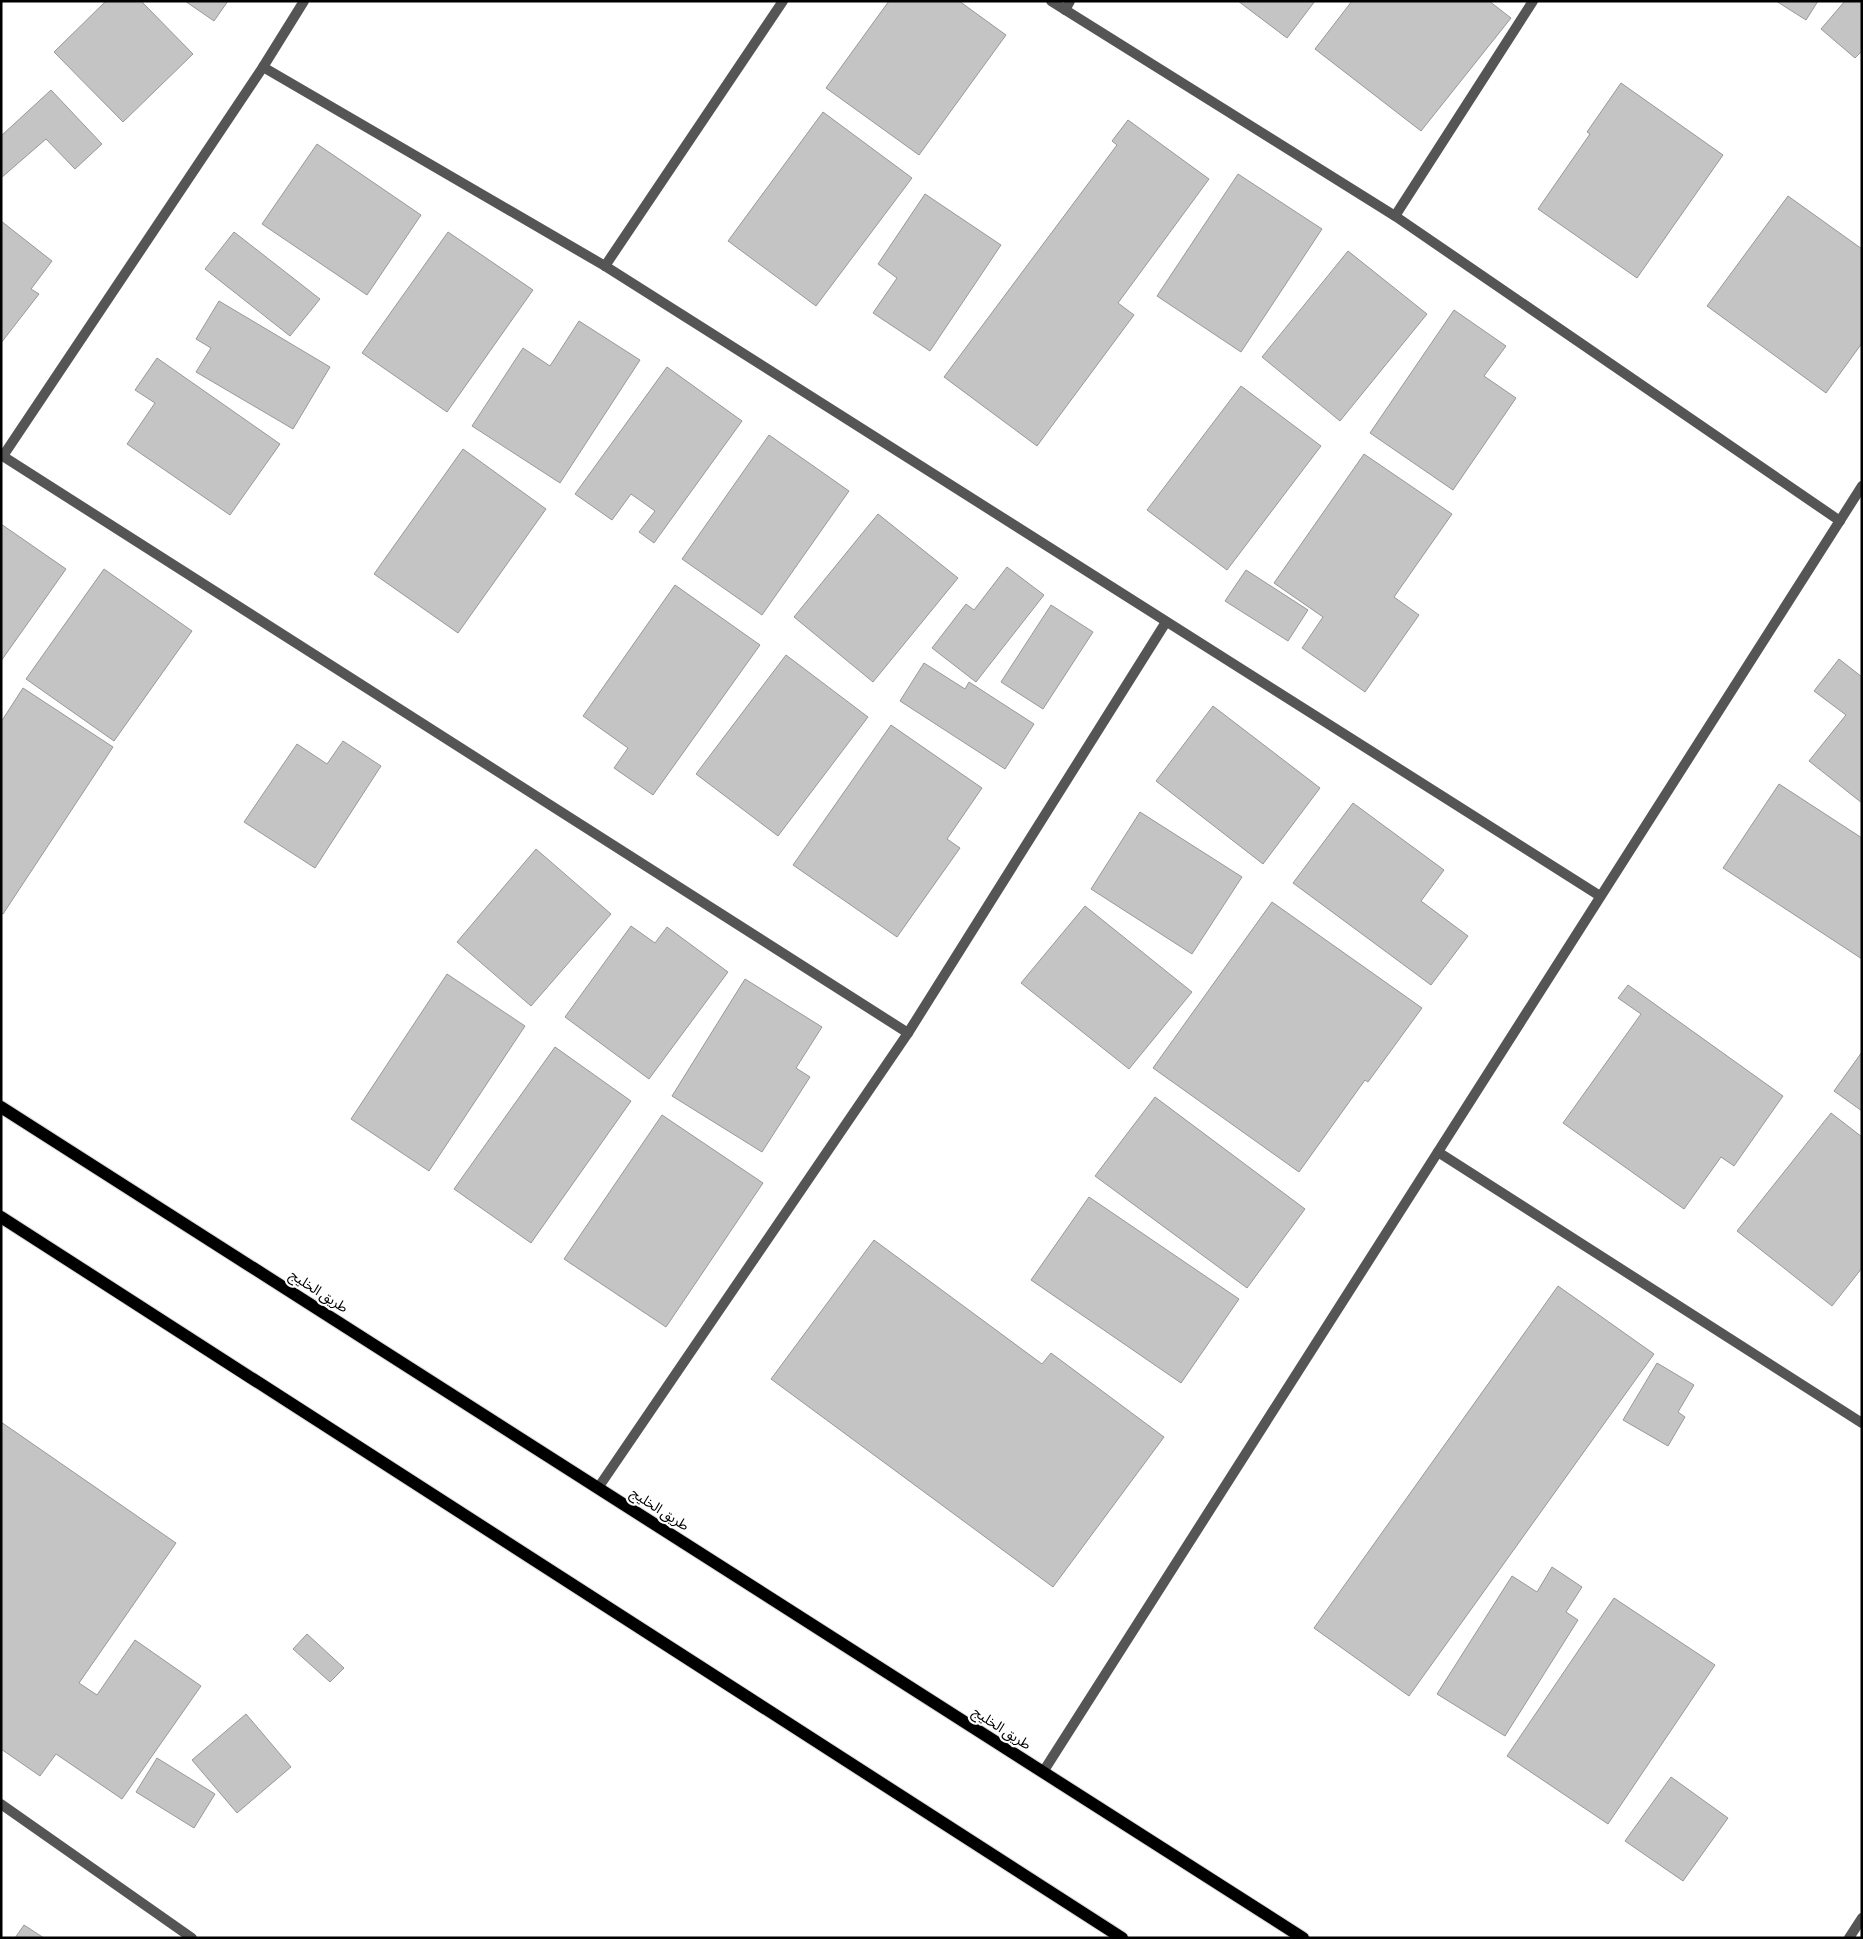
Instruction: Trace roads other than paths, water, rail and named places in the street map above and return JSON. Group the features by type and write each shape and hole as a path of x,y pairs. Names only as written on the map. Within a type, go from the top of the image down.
{"main road":[{"name":"طريق الخليج","path":"1,1107 1303,1938"},
{"path":"1,1217 1122,1938"}],"street":[{"path":"304,1 263,67 2,455 908,1033"},
{"path":"605,266 783,1"},
{"path":"1050,1 1068,6 1395,216 1840,521"},
{"path":"1395,216 1533,1"},
{"path":"263,67 605,266 1600,896"},
{"path":"1043,1772 1862,486"},
{"path":"598,1488 908,1033 1166,622"},
{"path":"1438,1152 1862,1423"},
{"path":"1,1804 192,1938"},
{"path":"1850,1938 1862,1918"}]}
